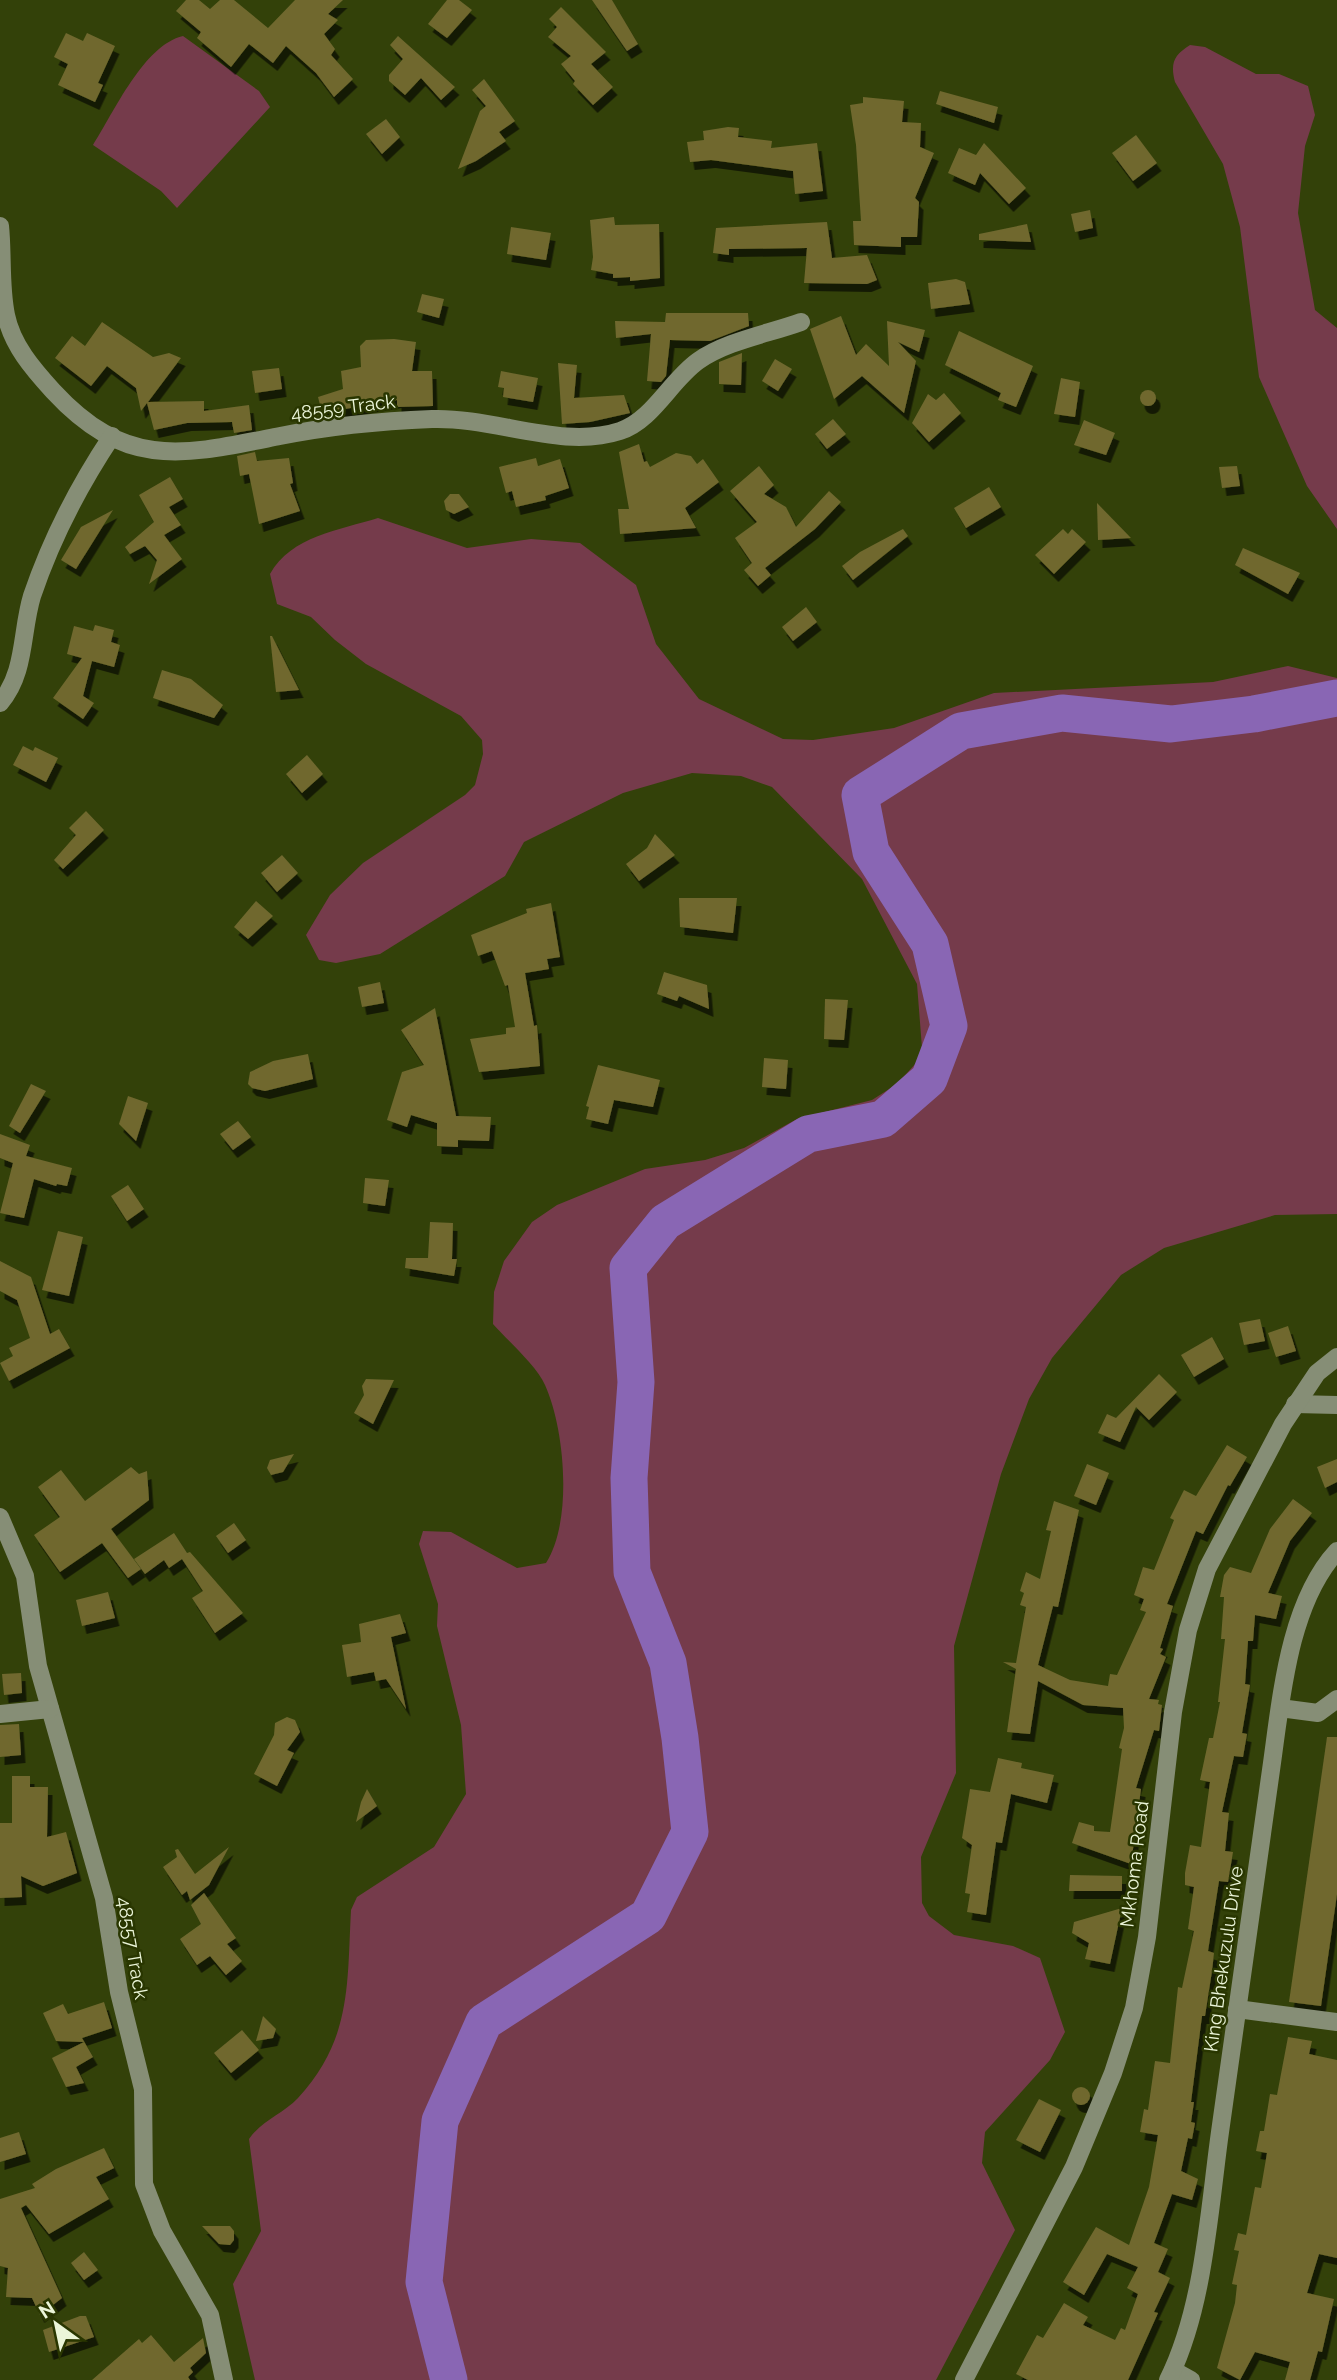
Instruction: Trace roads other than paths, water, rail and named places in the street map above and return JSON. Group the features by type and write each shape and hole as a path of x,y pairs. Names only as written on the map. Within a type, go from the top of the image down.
{"street":[{"name":"48559 Track","path":"0,226 6,316 17,345 35,372 64,403 131,447 187,453 333,427 434,419 493,423 573,438 593,437 637,424 671,385 701,359 801,322"},
{"path":"0,703 11,690 20,662 31,599 58,526 112,436"},
{"name":"Mkhoma Road","path":"964,2380 1074,2167 1113,2073 1142,1971 1173,1712 1188,1630 1207,1569 1218,1544 1296,1404 1317,1373 1337,1357"},
{"path":"1296,1404 1337,1405"},
{"name":"48557 Track","path":"0,1517 25,1576 38,1666 104,1898 123,2010 141,2078 144,2184 162,2231 209,2315 224,2380"},
{"name":"King Bhekuzulu Drive","path":"1170,2375 1184,2340 1204,2248 1280,1708 1303,1608 1322,1569 1337,1551"},
{"path":"1280,1708 1318,1713 1337,1699"},
{"path":"0,1714 50,1709"},
{"path":"1237,2009 1337,2022"},
{"path":"1170,2375 1191,2380"}],"waterway":[{"path":"449,2380 424,2282 440,2121 484,2022 648,1916 690,1832 680,1738 668,1663 632,1572 629,1478 636,1382 628,1268 665,1222 808,1134 883,1119 929,1079 949,1026 930,944 871,852 860,795 961,731 1062,713 1171,724 1254,714 1337,698"}]}
